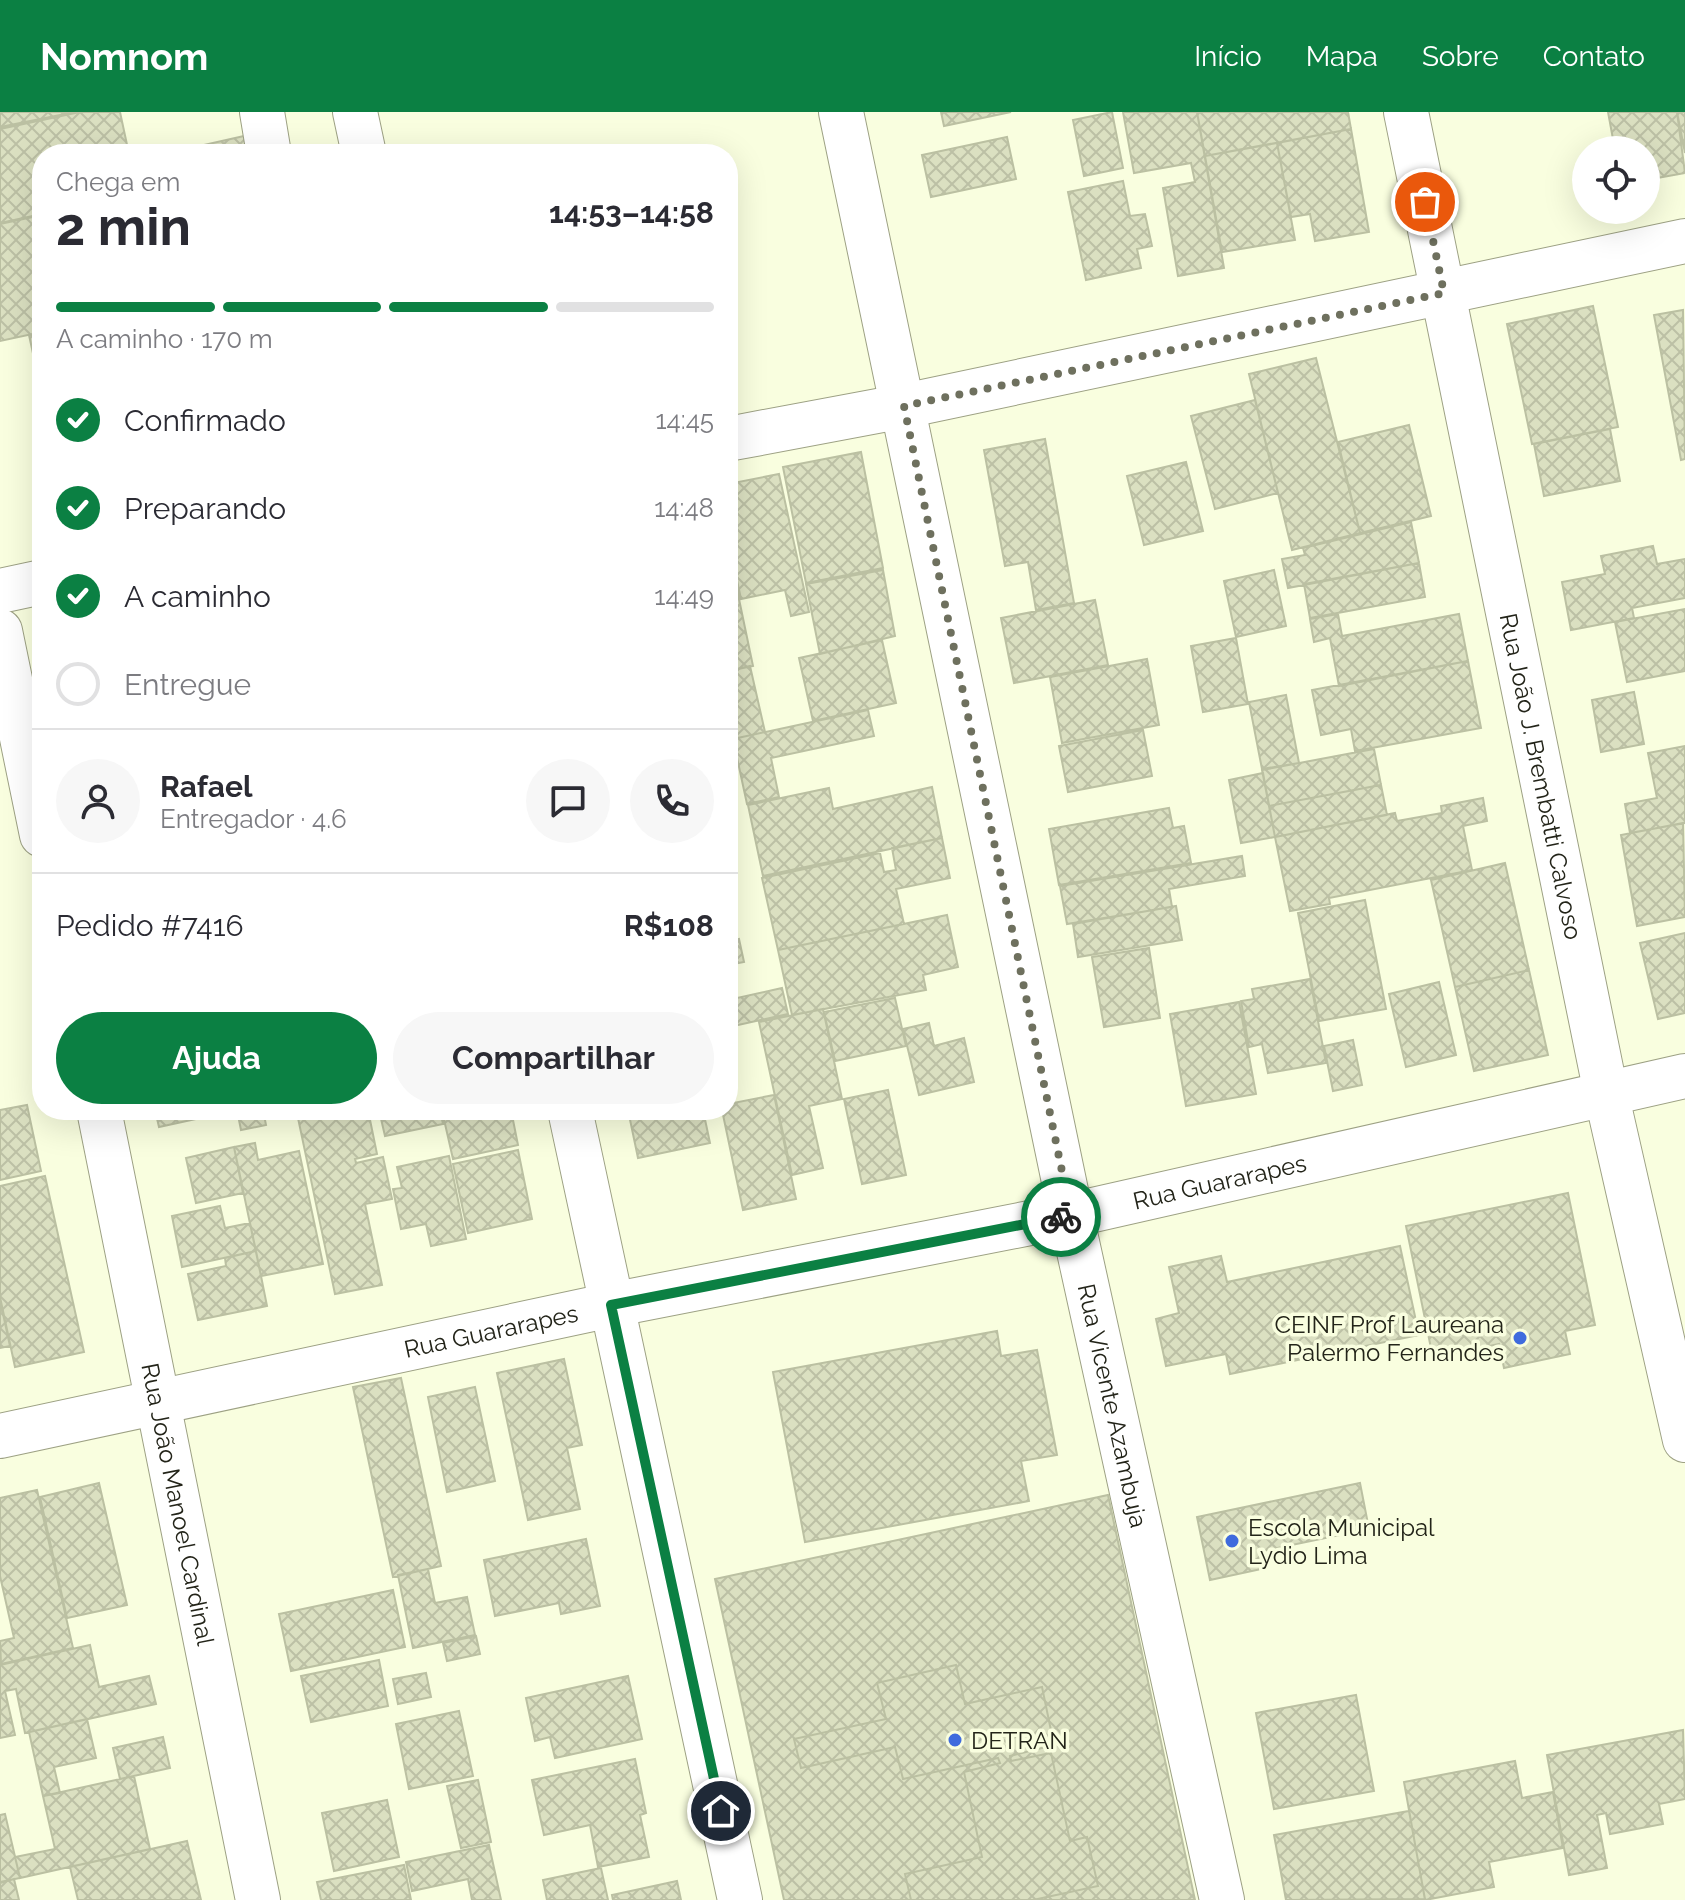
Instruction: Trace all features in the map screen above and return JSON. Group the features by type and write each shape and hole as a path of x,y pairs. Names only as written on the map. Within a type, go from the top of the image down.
{"street":[{"path":"262,112 267,144"},
{"path":"355,112 362,144"},
{"name":"Rua Vicente Azambuja","path":"841,112 1071,1215 1222,1900"},
{"name":"Rua João J. Brembatti Calvoso","path":"1406,112 1606,1093 1685,1440"},
{"path":"738,437 904,406 1685,241"},
{"path":"0,591 32,584"},
{"path":"0,631 32,786"},
{"name":"Rua Guararapes","path":"0,1436 611,1305 1071,1215 1685,1076"},
{"name":"Rua João Manoel Cardinal","path":"101,1120 258,1900"},
{"path":"572,1120 740,1900"}],"building":[{"path":"0,112 75,112 0,127"},
{"path":"80,112 120,112 127,144 32,144 32,216 0,223 0,129"},
{"path":"941,112 1011,112 944,126"},
{"path":"1112,112 1123,168 1084,176 1073,120"},
{"path":"1123,112 1197,112 1224,268 1178,276 1163,188 1195,182 1191,163 1134,173"},
{"path":"1197,112 1348,112 1351,129 1205,156"},
{"path":"1608,112 1677,112 1685,173 1660,177 1660,136 1612,136"},
{"path":"1677,112 1685,112 1685,153"},
{"path":"1351,129 1369,232 1315,241 1310,214 1291,217 1277,143"},
{"path":"253,134 255,144 208,144"},
{"path":"1007,137 1016,179 931,197 922,155"},
{"path":"1277,143 1295,240 1222,252 1205,156"},
{"path":"1123,181 1130,216 1145,214 1152,246 1137,249 1141,268 1086,280 1068,192"},
{"path":"32,217 32,334 0,341 0,224"},
{"path":"1593,306 1618,427 1532,444 1507,324"},
{"path":"1683,310 1685,459 1681,460 1654,315"},
{"path":"1316,358 1360,533 1292,550 1249,374"},
{"path":"1255,400 1278,493 1215,509 1191,416"},
{"path":"1409,425 1431,516 1360,533 1338,442"},
{"path":"1610,429 1620,481 1544,496 1534,444"},
{"path":"1045,439 1074,603 1036,610 1028,562 1005,566 984,450"},
{"path":"861,452 883,568 806,583 783,467"},
{"path":"1186,462 1203,531 1144,545 1127,476"},
{"path":"779,474 809,612 791,616 785,590 741,599 738,585 738,482"},
{"path":"1411,522 1419,563 1288,588 1282,559 1305,555 1303,548"},
{"path":"1653,546 1657,564 1685,559 1685,598 1632,608 1634,618 1571,630 1562,582 1605,574 1601,556"},
{"path":"1419,563 1425,597 1310,618 1304,584"},
{"path":"883,570 895,636 820,654 806,584"},
{"path":"1274,570 1286,626 1236,637 1224,581"},
{"path":"738,594 753,666 738,669"},
{"path":"1095,600 1108,665 1014,683 1001,618"},
{"path":"1685,609 1685,671 1627,682 1615,622"},
{"path":"1338,614 1342,636 1459,614 1468,661 1339,686 1330,638 1314,642 1310,619"},
{"path":"1236,638 1248,704 1203,712 1191,646"},
{"path":"882,640 896,703 813,721 799,658"},
{"path":"1147,659 1159,725 1062,743 1050,677"},
{"path":"1468,661 1481,728 1355,751 1351,729 1321,735 1312,690"},
{"path":"750,666 765,732 738,738 738,669"},
{"path":"1634,692 1644,744 1601,752 1592,700"},
{"path":"1286,695 1299,763 1262,769 1249,702"},
{"path":"868,710 874,736 771,758 779,797 747,804 738,762 738,738"},
{"path":"1143,730 1152,776 1068,792 1059,746"},
{"path":"1685,746 1685,823 1630,833 1625,804 1657,798 1648,753"},
{"path":"1374,749 1381,785 1269,806 1262,770"},
{"path":"1263,773 1275,837 1241,843 1229,780"},
{"path":"1381,785 1387,815 1275,837 1269,806"},
{"path":"932,787 942,838 763,876 748,805 829,788 833,809"},
{"path":"1483,798 1487,821 1463,826 1472,870 1329,898 1330,904 1290,911 1275,837 1395,813 1397,821 1442,813 1441,806"},
{"path":"1169,808 1173,828 1184,826 1191,863 1059,885 1049,829"},
{"path":"1683,823 1685,917 1637,926 1621,835"},
{"path":"942,838 950,878 896,889 904,924 778,950 762,878 880,853 884,872 896,870 892,848"},
{"path":"1242,856 1245,876 1169,889 1172,907 1067,924 1060,886"},
{"path":"1505,863 1529,970 1455,987 1431,880"},
{"path":"1365,900 1386,1009 1319,1021 1298,913"},
{"path":"1176,906 1182,940 1078,957 1073,924"},
{"path":"947,915 958,967 923,975 926,990 792,1015 778,950"},
{"path":"1685,933 1685,1013 1658,1019 1640,943"},
{"path":"738,939 744,962 738,963"},
{"path":"1149,948 1160,1018 1104,1027 1092,957"},
{"path":"1529,970 1548,1055 1474,1071 1455,987"},
{"path":"1310,979 1326,1063 1268,1073 1262,1044 1249,1047 1241,1001 1254,999 1252,989"},
{"path":"1439,982 1456,1055 1406,1067 1389,994"},
{"path":"782,988 788,1014 738,1025 738,998"},
{"path":"895,998 906,1046 835,1061 824,1012"},
{"path":"1239,1002 1256,1094 1186,1106 1170,1014"},
{"path":"823,1009 842,1099 809,1106 823,1168 792,1175 759,1022"},
{"path":"929,1023 934,1046 964,1038 974,1082 919,1095 903,1029"},
{"path":"1353,1040 1362,1085 1333,1091 1324,1046"},
{"path":"888,1090 906,1175 862,1184 844,1099"},
{"path":"774,1095 796,1199 743,1210 724,1120 738,1120 738,1102"},
{"path":"27,1105 41,1171 0,1180 0,1110"},
{"path":"157,1120 191,1120 159,1127"},
{"path":"239,1120 265,1120 266,1125 241,1130"},
{"path":"298,1120 370,1120 377,1154 355,1159 356,1163 383,1157 392,1199 365,1204 382,1285 335,1294"},
{"path":"381,1120 442,1120 443,1124 385,1136"},
{"path":"444,1120 513,1120 518,1145 453,1159"},
{"path":"630,1120 705,1120 710,1143 638,1158"},
{"path":"255,1143 258,1160 299,1151 323,1264 261,1276 234,1147"},
{"path":"234,1147 243,1193 196,1203 186,1158"},
{"path":"518,1150 532,1219 468,1233 453,1164"},
{"path":"449,1156 466,1239 431,1246 426,1224 401,1229 393,1189 402,1188 397,1167"},
{"path":"45,1176 84,1352 15,1367 0,1297 0,1186"},
{"path":"1568,1193 1595,1325 1565,1331 1570,1354 1504,1368 1499,1344 1433,1358 1406,1226"},
{"path":"220,1206 225,1228 250,1223 256,1251 182,1267 172,1216"},
{"path":"1400,1246 1419,1335 1230,1374 1226,1354 1166,1366 1156,1319 1179,1313 1169,1267 1221,1256 1227,1282"},
{"path":"256,1251 267,1306 198,1320 188,1274 226,1266 225,1258"},
{"path":"0,1300 10,1346 0,1348"},
{"path":"997,1331 1001,1356 1037,1350 1057,1455 1021,1461 1029,1501 805,1542 773,1372"},
{"path":"564,1359 582,1445 567,1448 580,1509 528,1520 497,1373"},
{"path":"401,1378 441,1566 393,1577 353,1387"},
{"path":"475,1387 495,1481 447,1492 428,1397"},
{"path":"99,1483 127,1605 67,1618 40,1497"},
{"path":"1360,1483 1369,1529 1263,1551 1266,1568 1210,1580 1197,1517"},
{"path":"37,1490 73,1648 1,1664 0,1641 14,1638 0,1576 0,1498"},
{"name":"DETRAN","path":"1108,1495 1195,1900 784,1900 715,1579"},
{"path":"586,1539 600,1606 561,1614 559,1603 495,1616 484,1560"},
{"path":"428,1569 435,1603 467,1597 475,1635 413,1648 398,1575"},
{"path":"393,1590 405,1647 291,1671 279,1614"},
{"path":"476,1636 480,1654 447,1661 443,1643"},
{"path":"90,1645 99,1687 149,1676 156,1704 25,1733 16,1689 5,1691 15,1735 0,1738 0,1665"},
{"path":"379,1660 388,1706 311,1722 301,1676"},
{"path":"956,1665 965,1704 1042,1687 1054,1745 1010,1756 1011,1761 1051,1753 1070,1841 1087,1837 1098,1886 1033,1900 911,1900 905,1874 982,1857 964,1772 1000,1763 998,1758 903,1779 895,1747 801,1768 794,1739 886,1719 877,1683"},
{"path":"426,1673 431,1697 398,1704 393,1679"},
{"path":"628,1676 642,1739 555,1758 550,1737 535,1741 526,1698"},
{"path":"1356,1695 1374,1791 1274,1809 1256,1713"},
{"path":"459,1711 473,1776 409,1789 396,1724"},
{"path":"87,1719 96,1758 54,1767 60,1793 43,1796 29,1732"},
{"path":"1683,1730 1685,1799 1659,1804 1663,1824 1610,1834 1606,1813 1597,1815 1607,1868 1569,1875 1547,1755"},
{"path":"163,1737 170,1768 120,1779 113,1748"},
{"path":"635,1759 646,1813 640,1815 649,1857 598,1867 590,1825 544,1835 532,1780"},
{"path":"1515,1761 1522,1798 1553,1792 1563,1848 1489,1862 1494,1887 1425,1900 1404,1782"},
{"path":"134,1776 150,1849 20,1878 15,1857 55,1849 43,1796"},
{"path":"478,1780 491,1842 461,1848 447,1786"},
{"path":"387,1800 399,1857 334,1871 322,1813"},
{"path":"1409,1811 1425,1899 1286,1900 1274,1835"},
{"path":"5,1814 20,1878 0,1882 0,1815"},
{"path":"187,1841 201,1900 78,1900 70,1867"},
{"path":"489,1845 501,1900 472,1900 468,1879 412,1891 406,1862"},
{"path":"404,1865 411,1900 321,1900 317,1882"},
{"path":"601,1868 608,1900 547,1900 543,1880"},
{"path":"14,1879 19,1900 0,1900 0,1883"},
{"path":"677,1881 681,1900 613,1900 612,1895"}],"way so far":[{"path":"1061,1217 1071,1215 904,406 1444,293 1425,202"}],"place":[{"name":"CEINF Prof Laureana Palermo Fernandes","path":"1520,1338"},
{"name":"Escola Municipal Lydio Lima","path":"1232,1541"},
{"name":"DETRAN","path":"955,1740"}],"route":[{"path":"721,1811 611,1305 1061,1217"}]}
